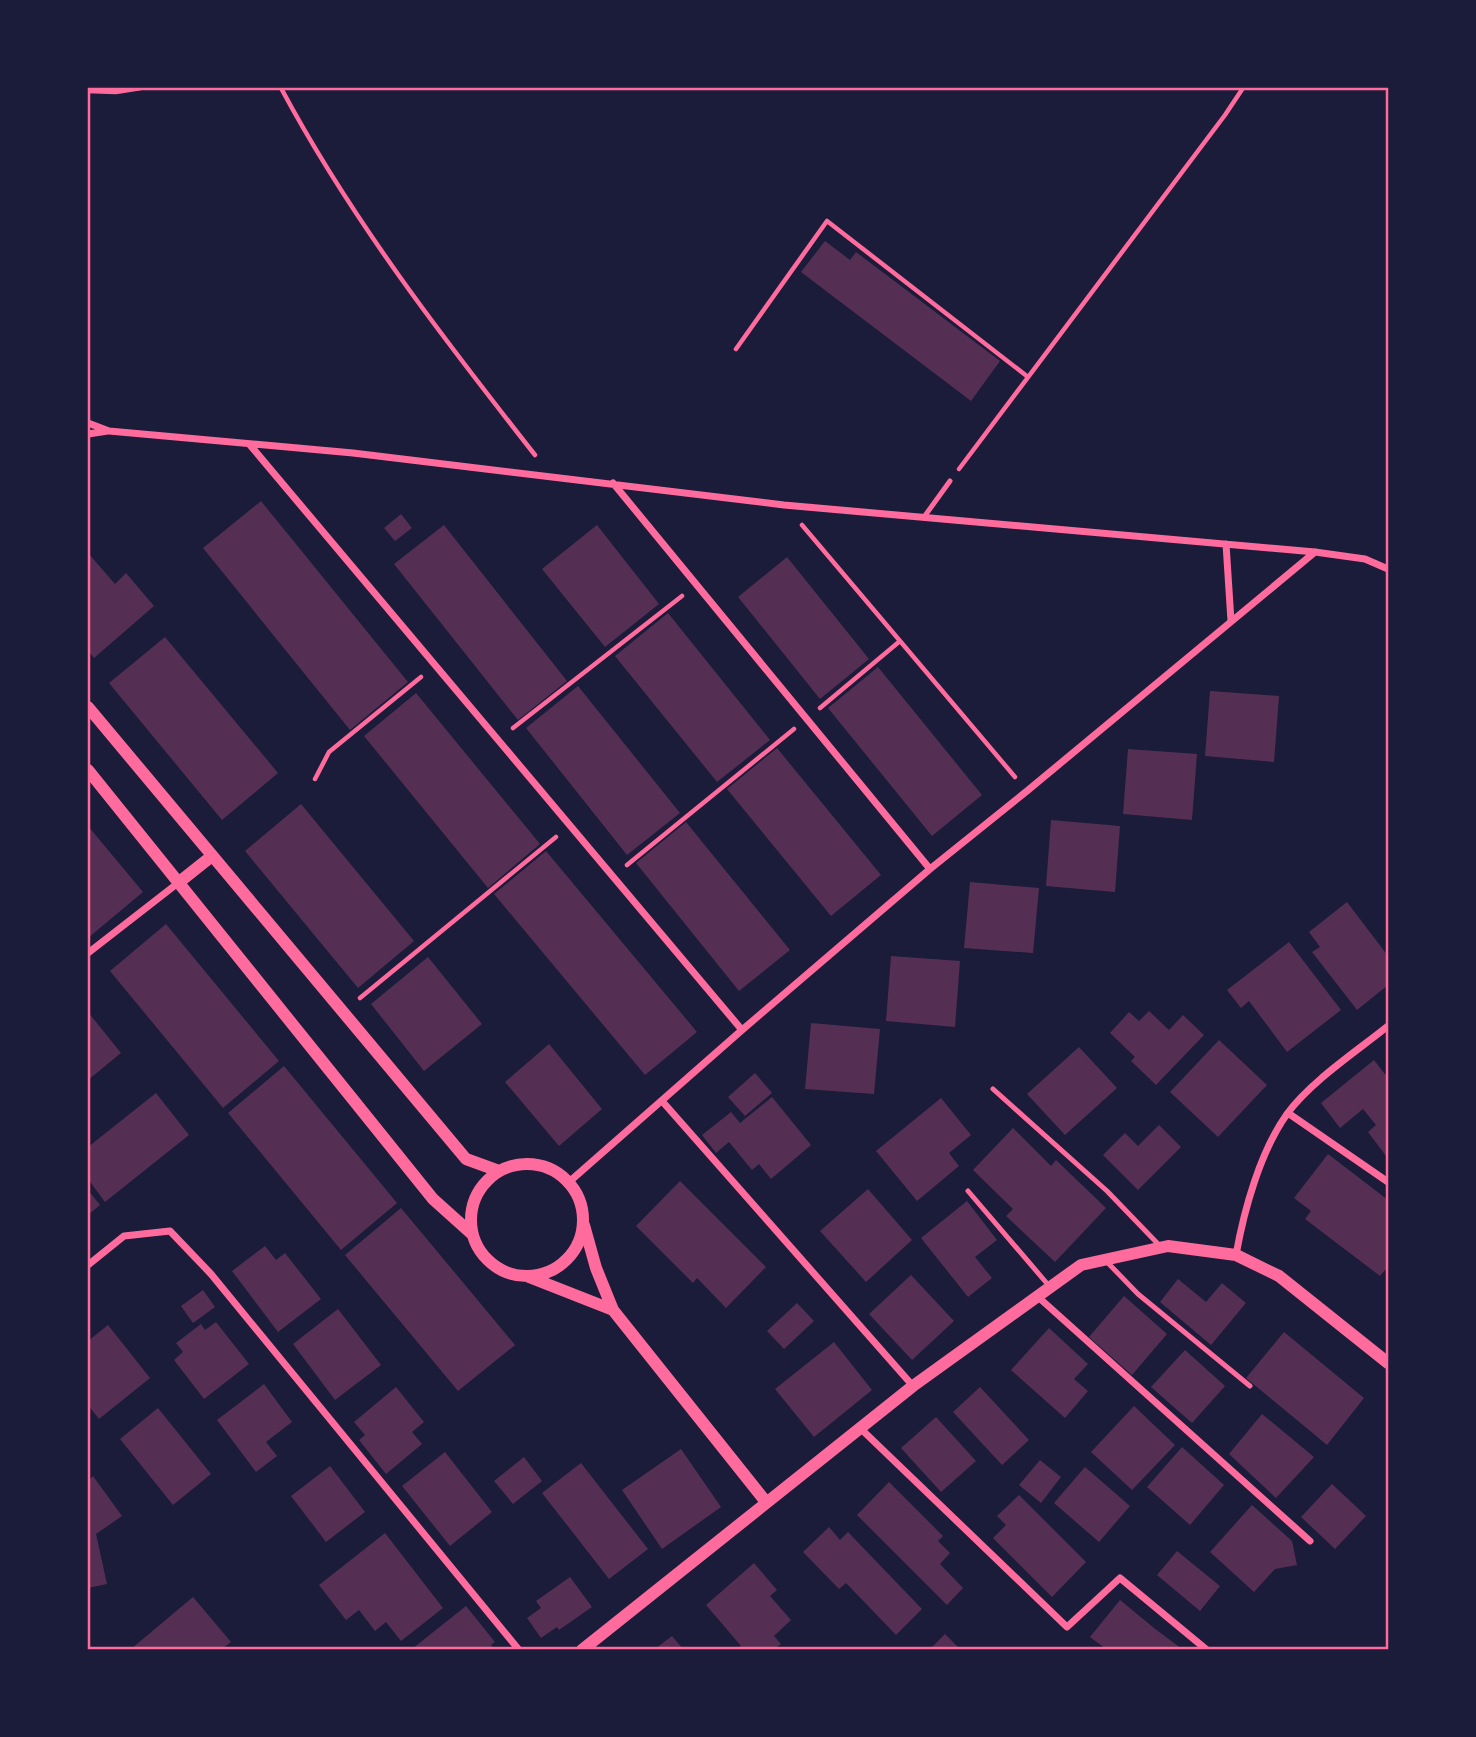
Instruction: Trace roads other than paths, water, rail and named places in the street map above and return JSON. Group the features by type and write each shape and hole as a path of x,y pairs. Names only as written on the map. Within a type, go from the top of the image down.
{"street":[{"path":"88,423 109,430 353,453 784,505 1315,552 1365,559 1388,569"},
{"path":"88,434 109,430"},
{"path":"250,445 742,1030"},
{"path":"613,484 930,869"},
{"path":"1226,544 1231,621"},
{"path":"569,1182 930,869 1315,552"},
{"path":"88,707 466,1159 499,1171"},
{"path":"88,770 433,1199 472,1234"},
{"path":"88,953 212,856"},
{"path":"1236,1255 1242,1221 1270,1143 1288,1113 1320,1081 1388,1026"},
{"path":"662,1101 913,1386"},
{"path":"1288,1113 1388,1182"},
{"path":"613,1310 493,1265 480,1251 472,1234 471,1216 475,1198 485,1182 499,1171 517,1164 536,1164 554,1171 569,1182 577,1194 596,1268 613,1310 766,1502"},
{"path":"527,1276 544,1274 572,1254 580,1238 583,1221"},
{"path":"88,1265 124,1236 170,1231 203,1265 519,1650"},
{"path":"582,1650 913,1386 1081,1265 1168,1247 1236,1255 1279,1276 1388,1363"},
{"path":"1037,1296 1310,1541"},
{"path":"860,1428 1067,1627 1119,1578 1207,1650"}],"lane":[{"path":"924,517 950,481"},
{"path":"993,1089 1107,1191 1162,1248"},
{"path":"968,1191 1050,1287"},
{"path":"1105,1259 1138,1294 1250,1386"}]}
